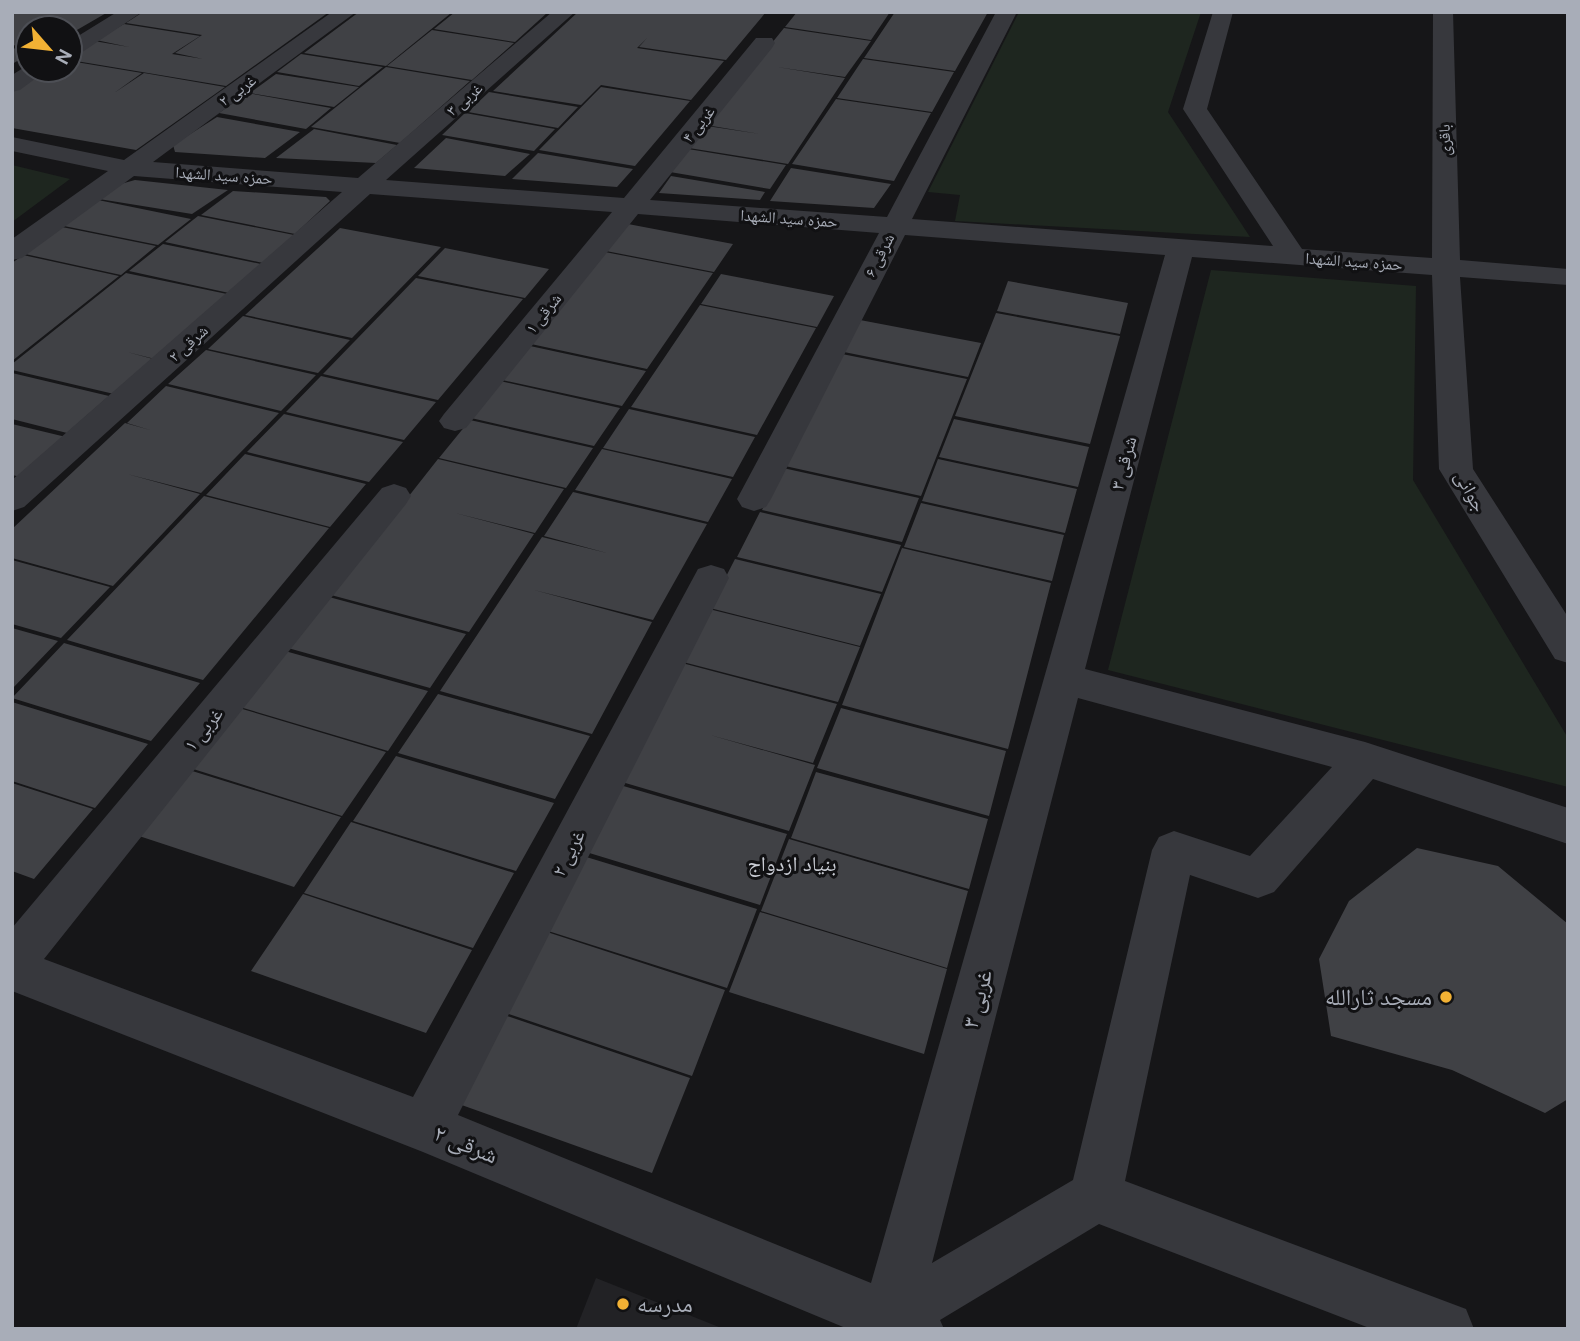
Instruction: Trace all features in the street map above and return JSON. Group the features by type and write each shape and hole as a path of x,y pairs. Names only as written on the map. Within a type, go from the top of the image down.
{"street":[{"path":"84,41 132,12"},
{"name":"۲ غربی","path":"12,252 346,12"},
{"name":"۳ غربی","path":"364,186 565,12"},
{"name":"۶ شرقی","path":"754,499 1007,12"},
{"path":"1223,12 1195,109 1293,256"},
{"name":"باقری","path":"1443,12 1446,268"},
{"name":"۴ غربی","path":"631,206 764,43"},
{"name":"حمزه سید الشهدا","path":"12,144 129,168 1568,277"},
{"name":"۲ شرقی","path":"12,499 364,186"},
{"name":"۱ شرقی","path":"455,421 631,206"},
{"name":"۳ شرقی","path":"1064,678 1181,247"},
{"name":"جوانی","path":"1446,268 1456,469 1568,649"},
{"name":"۱ غربی","path":"12,963 394,496"},
{"name":"۲ غربی","path":"425,1127 711,578"},
{"path":"1064,678 1365,759 1568,826"},
{"name":"۳ غربی","path":"903,1324 1064,678"},
{"path":"903,1324 1095,1196 1174,850 1258,878 1365,759"},
{"name":"۲ شرقی","path":"12,969 425,1127 903,1324"},
{"path":"1095,1196 1446,1329"}],"shaded area":[{"path":"1019,12 1201,12 1168,112 1250,237 955,221 960,195 928,192"},
{"path":"12,165 70,179 12,222"},
{"path":"1211,270 1416,286 1413,480 1568,738 1568,787 1108,670"},
{"name":"مدرسه","path":"596,1278 724,1329 576,1329"}],"building":[{"path":"108,12 84,26 84,14 14,14 14,45 12,13"},
{"path":"143,12 329,12 226,86 84,62 84,47 94,41 129,47 96,40 124,24 200,36 172,54 203,59 175,53 202,35 126,23"},
{"path":"359,12 451,13 386,66 304,53"},
{"path":"455,12 548,12 515,42 434,29"},
{"path":"578,12 766,12 726,60 639,47 647,38 637,48 724,61 691,100 601,85 581,105 493,91"},
{"path":"797,12 890,12 871,40 785,27"},
{"path":"895,12 988,12 955,71 864,58"},
{"path":"784,28 871,41 845,77 777,67 845,78 788,164 689,148 707,126 760,134 706,125"},
{"path":"432,30 514,43 472,80 387,66"},
{"path":"301,54 383,67 359,86 277,72"},
{"path":"863,59 954,72 932,112 837,98"},
{"path":"84,63 142,73 114,93 144,73 225,87 136,150 12,128 12,91 24,84 84,84"},
{"path":"386,67 470,81 400,143 311,127"},
{"path":"276,74 359,87 334,107 250,93"},
{"path":"601,87 690,101 635,166 539,150"},
{"path":"489,92 578,107 558,128 468,112"},
{"path":"247,93 331,108 306,129 219,113"},
{"path":"836,99 931,113 894,181 792,164"},
{"path":"465,113 555,129 534,151 442,135"},
{"path":"217,117 300,132 265,158 175,152 173,145"},
{"path":"314,129 397,145 376,163 276,158"},
{"path":"446,138 530,154 505,176 414,168"},
{"path":"688,149 786,165 770,189 670,172"},
{"path":"538,153 633,169 617,187 512,179"},
{"path":"791,168 891,184 874,208 770,201"},
{"path":"671,176 765,192 760,200 659,193"},
{"path":"135,180 228,190 192,214 99,199 117,185"},
{"path":"233,191 326,197 330,201 295,234 201,215"},
{"path":"98,200 191,219 158,245 64,226"},
{"path":"198,216 294,235 263,263 165,242"},
{"path":"628,224 733,244 714,272 606,251"},
{"path":"62,227 156,246 121,275 25,254"},
{"path":"340,228 441,247 352,338 245,315"},
{"path":"163,244 261,264 229,293 129,271"},
{"path":"445,248 549,269 525,298 418,276"},
{"path":"605,252 713,273 647,369 531,344"},
{"path":"23,255 119,276 12,361 12,263"},
{"path":"126,273 227,294 155,359 127,352 153,359 114,394 12,370 12,364"},
{"path":"721,274 834,296 817,327 701,304"},
{"path":"416,278 523,299 438,400 323,374"},
{"path":"1008,281 1128,303 1120,334 997,311"},
{"path":"700,305 816,328 757,435 631,407"},
{"path":"996,313 1120,336 1090,444 955,416"},
{"path":"243,316 350,340 318,373 208,349"},
{"path":"860,320 981,343 968,377 844,352"},
{"path":"530,346 646,371 622,406 502,380"},
{"path":"206,350 316,375 281,411 168,384"},
{"path":"842,354 967,379 921,496 785,466"},
{"path":"12,373 109,396 67,433 12,419"},
{"path":"321,376 436,402 404,440 286,412"},
{"path":"500,381 620,408 594,446 471,418"},
{"path":"166,386 279,413 201,493 127,474 200,494 113,586 12,558 12,529 125,423 150,430 127,423"},
{"path":"629,409 755,437 733,477 603,448"},
{"path":"284,414 403,442 369,482 247,452"},
{"path":"954,419 1089,447 1078,487 939,457"},
{"path":"470,420 593,448 566,488 439,458"},
{"path":"12,424 66,437 21,477 12,475"},
{"path":"602,449 732,479 708,522 575,490"},
{"path":"245,454 366,484 330,527 206,495"},
{"path":"438,459 564,489 535,533 455,513 534,534 469,632 331,595"},
{"path":"938,459 1077,489 1065,533 922,501"},
{"path":"783,468 919,498 902,542 762,510"},
{"path":"573,492 707,524 653,620 534,590 652,622 592,734 440,691 542,537 607,553 544,536"},
{"path":"204,496 329,528 203,680 67,640"},
{"path":"921,503 1064,535 1052,581 904,547"},
{"path":"760,512 901,545 882,592 737,557"},
{"path":"902,548 1051,583 1008,749 842,705"},
{"path":"735,559 881,594 860,646 710,608"},
{"path":"12,560 110,587 61,638 12,624"},
{"path":"329,597 466,634 430,688 288,648"},
{"path":"709,609 860,647 838,702 683,662"},
{"path":"12,628 58,641 12,689"},
{"path":"64,643 200,683 151,741 12,698"},
{"path":"285,651 428,691 388,751 240,707"},
{"path":"682,663 837,704 813,763 710,735 815,765 789,831 622,782"},
{"path":"438,694 590,736 555,799 398,753"},
{"path":"12,702 148,744 95,808 12,781"},
{"path":"239,708 386,752 342,816 190,768"},
{"path":"841,708 1006,751 989,816 817,768"},
{"path":"396,756 554,803 516,871 353,821"},
{"path":"189,770 341,817 294,887 136,835"},
{"path":"816,772 988,819 969,889 791,838"},
{"path":"12,783 93,809 34,879 12,871"},
{"path":"620,785 787,834 760,905 586,852"},
{"path":"351,822 514,873 473,948 304,893"},
{"path":"789,839 968,891 947,968 761,911"},
{"name":"مسجد ثارالله","path":"1417,848 1498,866 1568,924 1568,1099 1545,1113 1452,1070 1331,1036 1319,959 1349,901"},
{"path":"583,856 757,909 727,988 545,930"},
{"path":"303,894 472,950 426,1033 251,971"},
{"path":"760,912 947,969 924,1054 729,992"},
{"path":"544,931 725,990 692,1076 503,1012"},
{"path":"501,1014 690,1078 652,1173 456,1103"}],"place":[{"name":"مسجد ثارالله","path":"1446,997"},
{"name":"مدرسه","path":"623,1304"}],"district":[{"name":"بنیاد ازدواج","path":"792,864"}]}
